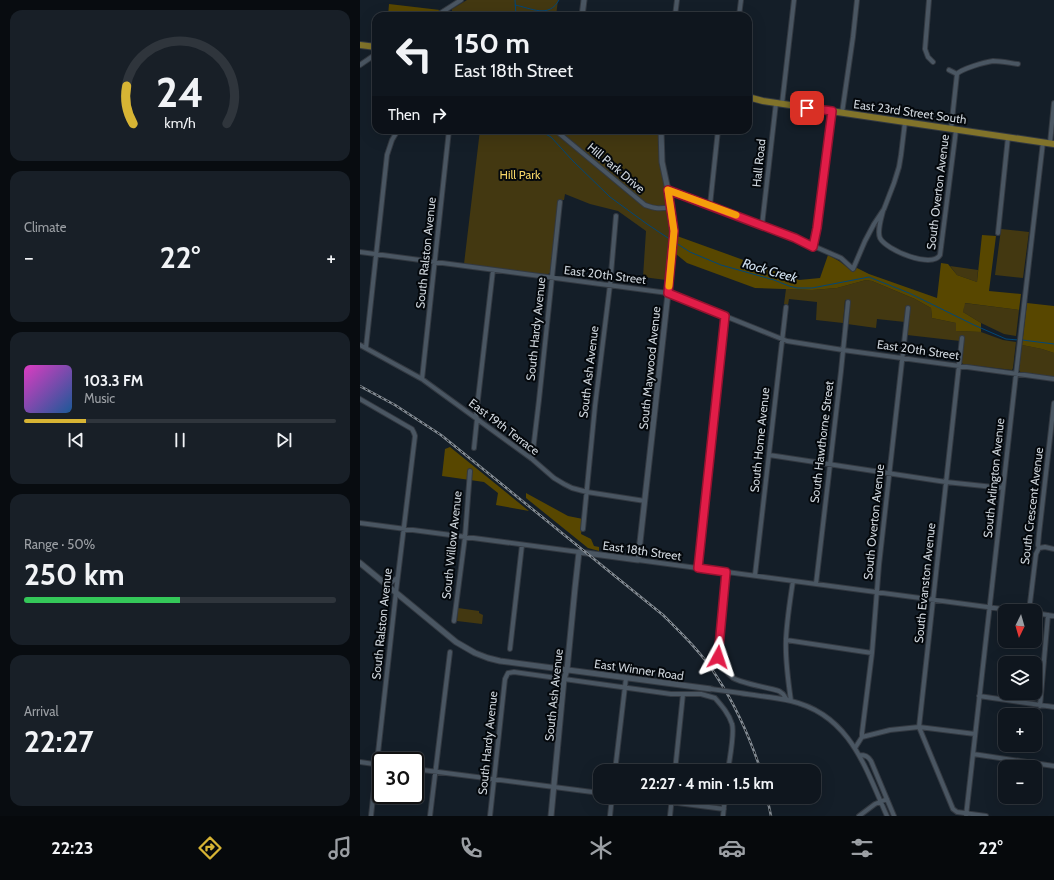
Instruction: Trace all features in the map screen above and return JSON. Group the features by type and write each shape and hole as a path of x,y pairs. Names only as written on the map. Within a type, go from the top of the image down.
{"main road":[{"path":"360,45 372,46"},
{"name":"East 23rd Street South","path":"752,98 779,104 1049,143"},
{"name":"East 23rd Street South","path":"752,102 763,101"}],"street":[{"path":"442,12 461,0"},
{"path":"582,12 584,0"},
{"path":"676,12 677,0"},
{"path":"739,12 740,0"},
{"name":"Hall Road","path":"762,225 794,0"},
{"path":"842,113 858,0"},
{"path":"929,0 925,49 928,57 933,62"},
{"path":"360,65 372,57"},
{"path":"948,70 957,74 965,69 992,61 1018,64"},
{"name":"South Overton Avenue","path":"884,209 879,235 881,240 887,245 913,258 921,260 936,260 939,257 954,129 957,74"},
{"name":"South Arlington Avenue","path":"967,815 1019,346 1054,103"},
{"path":"813,247 817,228 832,111"},
{"path":"668,190 795,238 841,258 853,269 871,230 884,209 899,167 904,122"},
{"path":"366,347 387,155 396,134"},
{"name":"South Ralston Avenue","path":"422,379 449,134"},
{"name":"Hill Park Drive","path":"560,134 646,205 660,209 670,207"},
{"name":"South Maywood Avenue","path":"638,560 674,231 662,162 661,134"},
{"path":"710,206 718,134"},
{"path":"998,233 1008,137"},
{"name":"South Hardy Avenue","path":"532,459 560,202"},
{"name":"South Ash Avenue","path":"583,529 595,406 610,285 616,216"},
{"name":"East 20th Street","path":"360,252 668,293 787,341 1054,379"},
{"path":"474,448 478,419 476,416 493,270"},
{"name":"South Hawthorne Street","path":"816,584 848,302"},
{"name":"South Home Avenue","path":"756,575 786,307"},
{"name":"South Overton Avenue","path":"862,737 872,653 879,565 908,308"},
{"path":"698,568 725,316"},
{"name":"South Evanston Avenue","path":"962,338 919,727 953,809 967,815"},
{"name":"East 19th Terrace","path":"360,345 422,379 564,484 587,492 645,501"},
{"name":"South Ralston Avenue","path":"360,399 412,429 415,434 397,578 380,752"},
{"name":"South Crescent Avenue","path":"1030,604 1036,554 1039,548 1039,534 1054,403"},
{"path":"769,455 946,482 1003,488"},
{"name":"South Willow Avenue","path":"454,621 470,471"},
{"name":"East 18th Street","path":"360,523 998,608"},
{"path":"510,649 522,544"},
{"path":"1039,548 1045,547 1054,549"},
{"name":"South Ash Avenue","path":"551,816 564,679 567,670 574,588 579,552"},
{"name":"East Winner Road","path":"360,562 456,642 475,653 500,661 789,700 811,708 828,718 844,733 855,748 887,816"},
{"path":"726,572 718,657 720,662 727,672 740,681 779,691 789,700"},
{"path":"384,582 392,582 397,578"},
{"path":"789,700 786,640 787,621 793,580"},
{"path":"1042,614 1054,616"},
{"path":"1040,706 1048,615"},
{"path":"786,640 872,653"},
{"path":"430,816 450,652"},
{"name":"South Hardy Avenue","path":"490,816 505,679 508,673 514,672 564,679"},
{"path":"616,764 626,678"},
{"path":"564,679 671,694 701,694 715,698 733,726 729,764"},
{"path":"676,764 683,694"},
{"path":"980,696 1054,707"},
{"path":"855,748 862,737 890,730 919,727 975,734"},
{"path":"973,754 1054,766"},
{"path":"859,755 865,755 871,761 894,816"},
{"path":"360,762 372,763"},
{"path":"424,770 593,792"},
{"path":"858,816 875,804 887,799"},
{"name":"South Ralston Avenue","path":"371,816 373,804"},
{"path":"610,816 611,804"},
{"path":"670,816 671,804"},
{"path":"686,804 724,809"},
{"path":"723,816 724,804"},
{"path":"967,815 986,816"}],"green space":[{"path":"467,0 558,0 556,12 452,12 452,9"},
{"name":"Hill Park","path":"480,134 660,134 671,221 666,280 643,277 646,231 618,211 590,204 565,194 564,200 559,200 550,273 546,275 464,264"},
{"path":"1001,229 1029,232 1023,278 995,275"},
{"path":"950,266 978,270 977,282 957,275"},
{"path":"866,280 872,281 915,299 931,308 932,318 956,323 957,331 981,332 1003,340 1016,342 1012,370 963,364 961,362 963,336 960,336 960,341 907,335 910,306 906,306 905,322 877,319 876,328 847,324 850,301 845,300 843,323 816,320 817,302 789,299 788,305 784,304 786,289 812,290 837,288"},
{"path":"964,303 1019,310 1016,336 1004,334 963,312"},
{"path":"1022,345 1054,353 1054,377 1021,373 1019,370"},
{"path":"458,608 479,611 479,613 483,615 482,624 457,621"}],"shaded area":[{"path":"389,4 440,10 437,12 388,12"},
{"path":"982,235 996,236 989,291 1021,294 1019,310 965,303 963,312 981,323 981,332 956,331 956,323 932,318 931,308 915,299 872,281 866,280 837,288 812,290 755,288 687,263 676,254 677,236 799,280 820,278 828,255 852,271 857,268 869,274 937,298 941,263 948,264 957,275 977,282"},
{"path":"1027,303 1054,306 1054,353 1022,345"},
{"path":"450,447 529,511 496,505 498,493 484,482 442,476 445,449"},
{"path":"526,493 568,516 583,519 581,534 591,539 594,546 599,547 599,551 588,548 526,498"}],"waterway":[{"name":"Rock Creek","path":"515,0 516,12"},
{"path":"515,5 533,10 545,11 555,6 559,0"},
{"name":"Rock Creek","path":"545,134 551,137 610,197 671,240"},
{"name":"Rock Creek","path":"676,243 690,252 721,265 797,288 812,288 869,277 909,293 1006,339 1019,340"},
{"name":"Rock Creek","path":"1022,340 1054,344"}],"railway":[{"path":"360,386 395,405 441,435 663,615 699,652 717,677 742,722 758,764"},
{"path":"768,804 771,816"}],"slow traffic":[{"path":"669,286 674,231 668,190 736,215"}],"route":[{"path":"718,657 726,572 698,568 725,316 668,293 674,231 668,190 795,238 813,247 817,228 832,111 807,108"}]}
